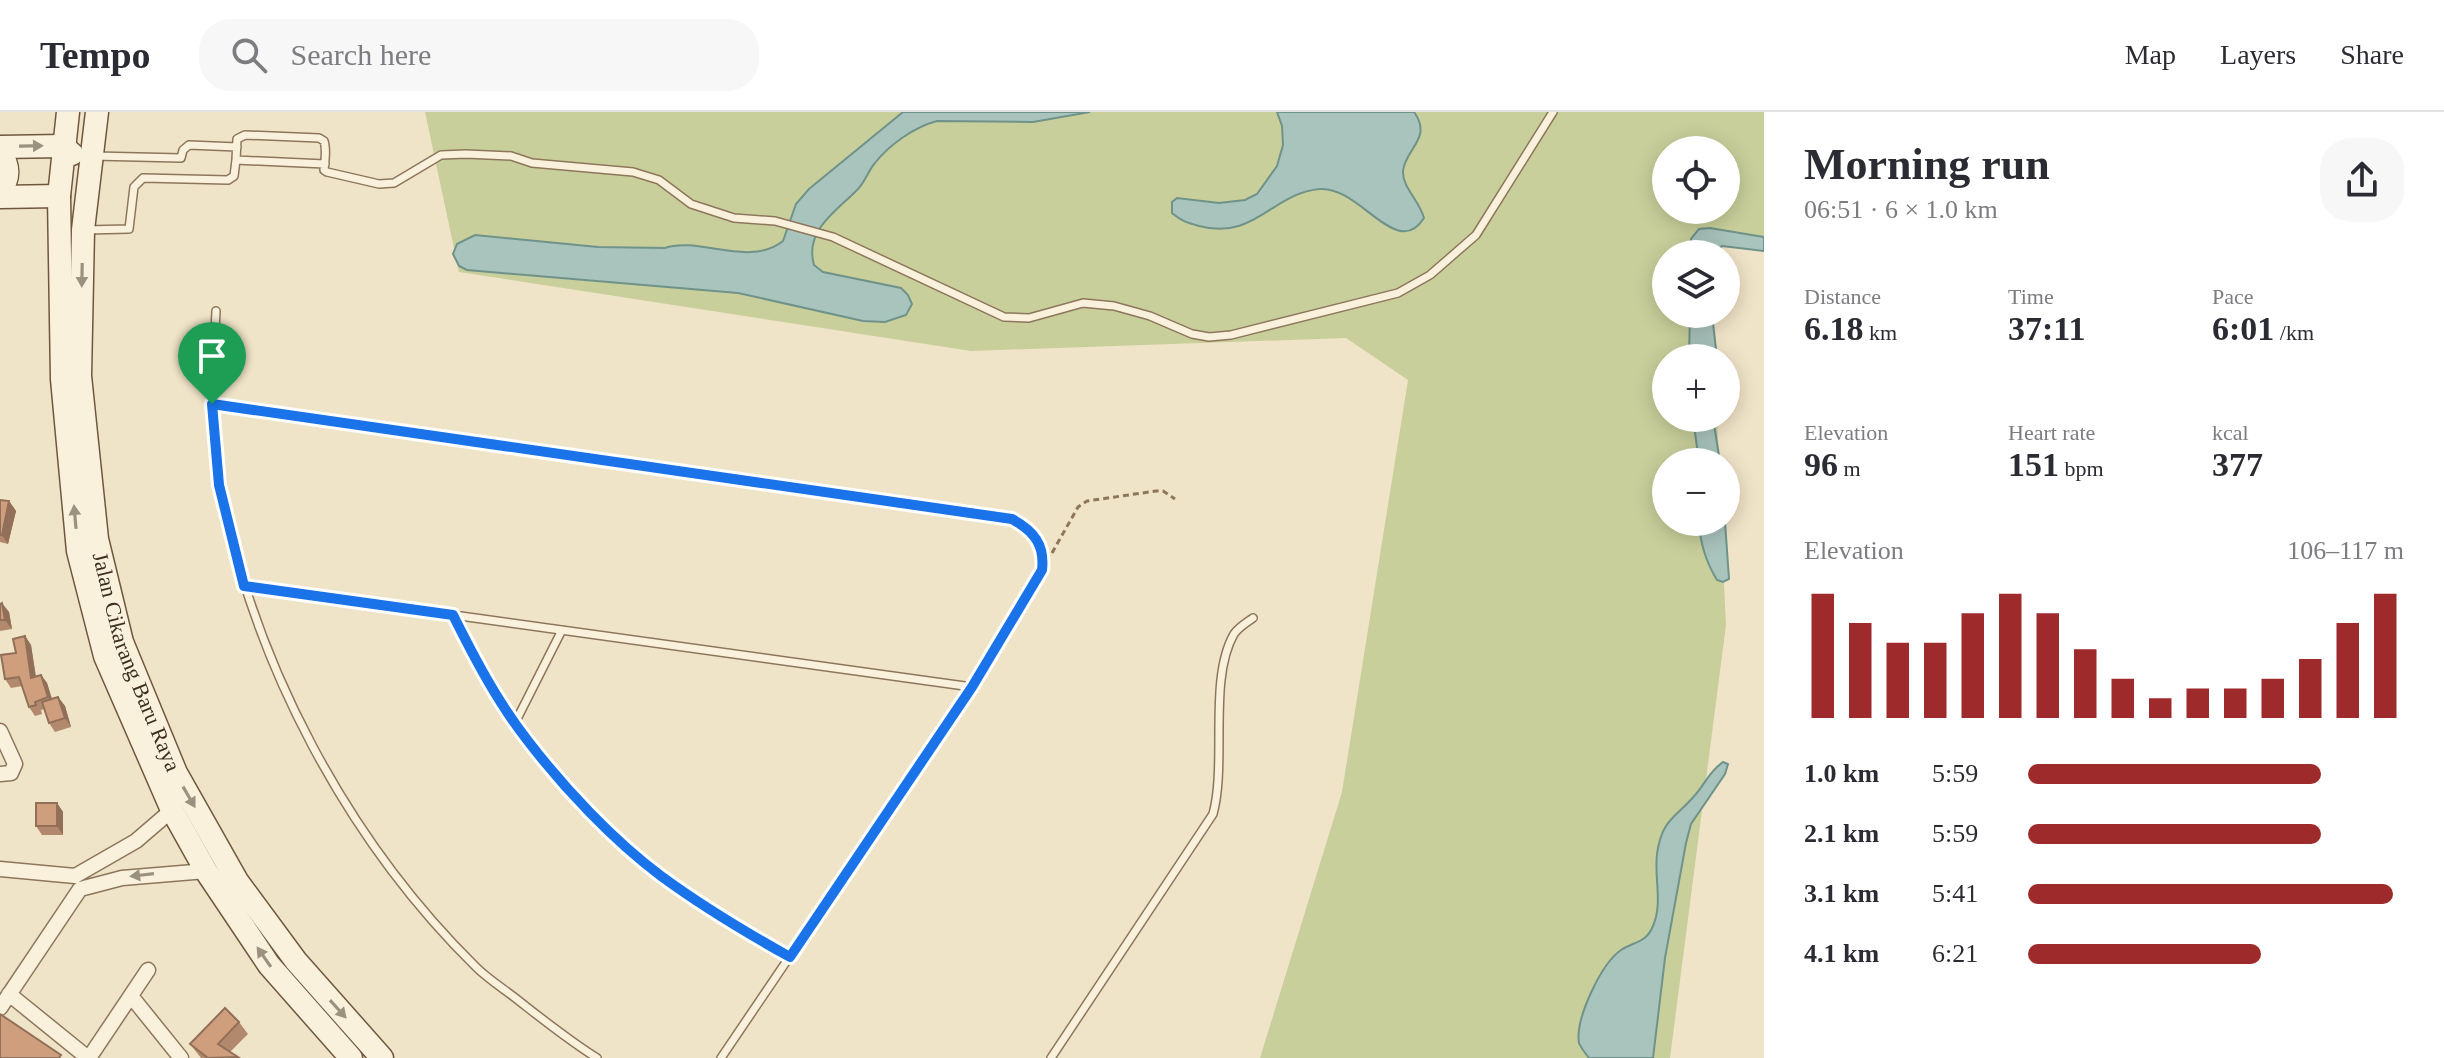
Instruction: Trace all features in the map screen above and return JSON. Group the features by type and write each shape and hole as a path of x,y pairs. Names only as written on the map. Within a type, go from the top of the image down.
{"main road":[{"name":"Jalan Cikarang Baru Raya","path":"68,112 59,196 62,379 78,551 105,656 172,810 206,871 269,965 351,1058"},
{"name":"Jalan Cikarang Baru Raya","path":"97,112 83,230 80,376 97,539 122,642 176,773 237,881 296,961 382,1058"},
{"path":"59,196 0,194 8,168 0,150 63,146 77,160 86,191"}],"street":[{"path":"0,731 15,764 11,773 0,774"},
{"path":"0,1008 78,882 136,841 172,810"},
{"path":"0,869 78,882 206,871"},
{"path":"9,994 88,1058 148,970"},
{"path":"131,996 181,1058"}],"lane":[{"path":"83,230 129,229 134,187 143,178 228,180 234,176 237,139 245,135 319,138 326,146 327,172 379,184 394,183 441,155 511,156 532,163 633,172 659,180 691,204 734,218 775,221 833,237 1004,317 1029,318 1083,303 1114,306 1150,316 1192,334 1209,337 1231,335 1386,297 1430,275 1476,235 1553,112"},
{"path":"180,178 183,150 189,145 237,147"},
{"path":"91,156 181,158"},
{"path":"236,160 325,164"},
{"path":"216,311 212,404 219,485 244,586 280,680 330,781 402,884 477,968 571,1042 597,1058"},
{"path":"212,404 1012,519 1026,526 1039,541 1044,556 1042,570 972,687 721,1058"},
{"path":"244,586 972,687"},
{"path":"453,615 483,674 527,741 594,816 658,874 728,922 790,957"},
{"path":"1051,1058 1213,814 1218,785 1223,673 1234,635 1253,618"},
{"path":"515,723 562,630"}],"path":[{"path":"1042,570 1078,507 1087,501 1156,491 1163,491 1175,499"}],"green space":[{"path":"425,112 1764,112 1764,250 1740,247 1740,240 1652,240 1652,328 1713,328 1713,344 1652,344 1652,432 1718,432 1718,448 1652,448 1652,536 1722,536 1726,625 1670,1058 1260,1058 1342,792 1408,380 1346,338 971,351 459,272"}],"water":[{"path":"903,112 1090,112 1033,122 937,121 911,132 881,156 860,186 824,222 814,241 812,253 814,265 823,272 901,288 912,304 906,315 885,322 863,321 738,293 467,270 459,266 453,254 457,244 475,235 598,247 665,248 678,245 739,252 770,249 783,241 796,204 809,189"},
{"path":"1277,112 1414,112 1421,129 1405,163 1403,177 1424,218 1413,229 1402,231 1390,227 1349,198 1335,191 1320,189 1303,192 1235,227 1218,229 1199,226 1172,213 1172,202 1177,198 1219,203 1245,200 1257,194 1277,166 1283,145 1282,126"},
{"path":"1699,229 1764,237 1764,251 1740,248 1740,240 1691,240"},
{"path":"1690,328 1714,328 1715,344 1689,344"},
{"path":"1695,432 1715,432 1718,448 1697,448"},
{"path":"1726,536 1729,579 1723,582 1717,580 1701,537"},
{"path":"1723,762 1728,764 1725,774 1691,824 1686,843 1665,958 1653,1058 1589,1058 1579,1043 1579,1033 1591,993 1613,957 1647,936 1656,917 1657,854 1662,833"}],"building":[{"path":"0,500 9,501 2,535 0,535"},
{"path":"2,603 5,620 0,620"},
{"path":"25,636 31,678 41,675 48,697 29,707 19,677 5,679 1,655 16,653 13,639"},
{"path":"58,697 65,718 49,723 42,702"},
{"path":"36,803 57,803 57,826 36,826"},
{"path":"225,1008 239,1022 218,1044 238,1057 208,1058 190,1044"},
{"path":"0,1014 61,1055 59,1058 0,1058"}],"route":[{"path":"212,404 1012,519 1026,526 1039,541 1044,556 1042,570 972,687 790,957 728,922 658,874 594,816 527,741 483,674 453,615 244,586 219,485 212,404"}]}
